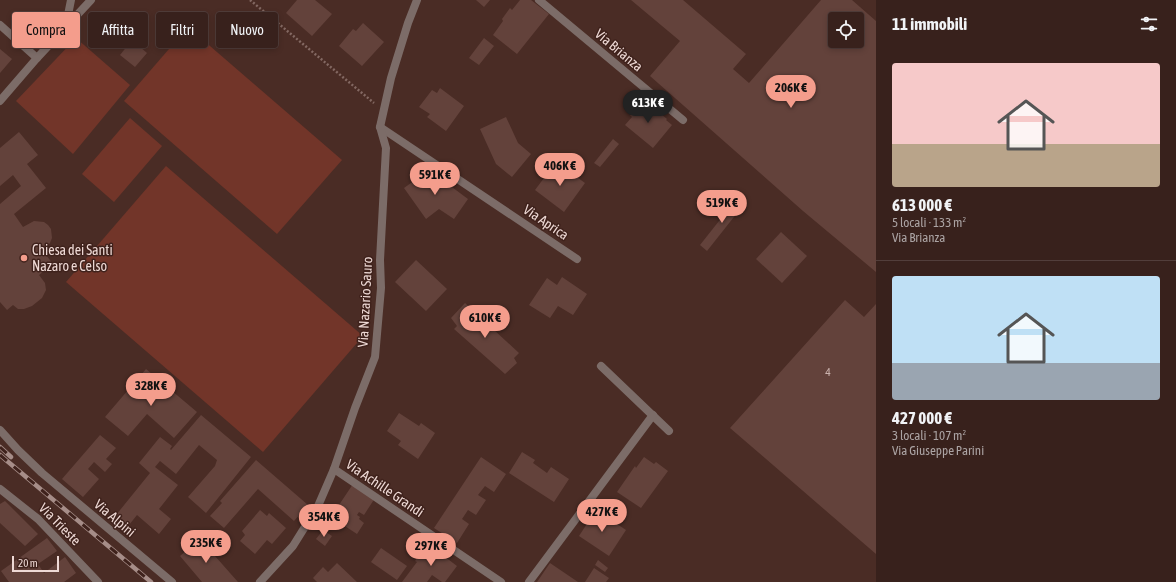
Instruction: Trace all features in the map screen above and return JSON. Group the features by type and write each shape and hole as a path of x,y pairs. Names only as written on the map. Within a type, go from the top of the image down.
{"street":[{"path":"69,12 71,0"},
{"path":"79,12 91,0"},
{"name":"Via Nazario Sauro","path":"260,582 293,546 318,506 334,469 355,408 375,358 381,288 380,260 386,148 380,127 390,78 417,0"},
{"name":"Via Brianza","path":"539,0 683,120"},
{"path":"0,25 37,58"},
{"path":"0,101 46,48"},
{"name":"Via Aprica","path":"380,127 577,259"},
{"path":"601,366 669,431"},
{"path":"529,582 653,415"},
{"name":"Via Alpini","path":"0,430 42,474 172,582"},
{"name":"Via Achille Grandi","path":"334,469 501,582"},
{"name":"Via Trieste","path":"0,489 38,519 98,582"}],"path":[{"path":"250,0 384,111"}],"shaded area":[{"path":"80,41 130,85 73,154 16,101 66,48 80,48"},
{"path":"208,44 342,160 277,234 124,101 170,48 208,48"},
{"path":"130,118 162,146 114,202 82,174"},
{"path":"166,166 363,336 263,452 66,282"}],"building":[{"path":"297,0 315,0 332,14 312,36 286,13"},
{"path":"476,0 490,0 484,7"},
{"path":"520,0 531,0 549,14 517,54 493,35 510,8 512,10"},
{"path":"631,0 683,0 746,54 733,69 749,83 821,0 852,0 876,21 876,272 803,211 650,76 680,41"},
{"path":"363,23 384,42 362,66 339,46 353,29 356,31"},
{"path":"484,38 494,46 479,65 469,58"},
{"path":"126,48 141,48 147,53 135,67 120,55"},
{"path":"0,49 12,59 0,73"},
{"path":"440,88 464,106 446,131 427,117 430,114 419,107 432,90 437,93"},
{"path":"643,99 672,125 653,148 625,125 632,117 630,115"},
{"path":"506,117 518,143 531,154 512,177 496,164 480,129"},
{"name":"Chiesa dei Santi Nazaro e Celso","path":"19,132 38,155 27,164 46,188 14,214 23,227 34,221 44,222 48,225 51,229 52,238 50,243 43,251 53,264 39,275 45,283 46,290 42,298 32,306 24,309 18,309 13,305 7,310 0,302 0,204 21,186 13,175 0,186 0,148"},
{"path":"613,139 619,144 600,167 594,163"},
{"path":"556,162 585,183 564,212 535,190"},
{"path":"429,170 468,199 454,219 439,209 426,219 404,188"},
{"path":"738,197 745,203 707,251 700,245"},
{"path":"781,232 807,256 782,283 756,259"},
{"path":"416,260 447,289 426,311 395,282"},
{"path":"562,277 587,294 573,315 558,306 550,318 529,305 547,278 557,285"},
{"path":"845,300 864,317 876,304 876,554 730,428"},
{"path":"465,303 519,353 514,358 517,363 505,374 454,329 457,326 451,318"},
{"path":"146,369 197,412 174,438 147,414 128,436 105,417"},
{"path":"399,413 419,426 421,423 435,433 418,459 398,445 401,441 387,431"},
{"path":"201,415 251,457 206,513 188,497 215,466 217,460 199,445 176,474 160,461 155,467 178,485 159,509 171,519 159,534 137,515 125,530 112,520 150,473 139,463 160,437 172,446 170,449 171,450"},
{"path":"100,435 116,448 106,459 112,464 105,472 94,462 88,469 99,479 83,497 62,479"},
{"path":"522,452 535,460 533,463 547,473 551,467 569,479 554,502 509,473"},
{"path":"481,457 506,474 494,492 485,486 478,495 486,500 476,515 468,510 462,519 469,524 457,543 434,528"},
{"path":"644,457 654,464 656,462 668,471 641,508 617,492 635,466 636,468"},
{"path":"256,460 308,505 294,521 258,489 224,528 210,516 222,503 220,501"},
{"path":"353,484 375,498 364,515 359,512 357,515 364,523 357,534 331,517"},
{"path":"5,501 38,534 25,546 0,523 0,504"},
{"path":"260,510 267,516 269,513 286,528 272,544 267,540 255,554 240,541 245,535 242,531"},
{"path":"596,510 626,530 609,556 579,536"},
{"path":"323,530 332,536 325,546 316,539"},
{"path":"47,538 57,551 38,564 44,573 65,557 76,573 64,582 9,582 1,571"},
{"path":"200,539 238,582 202,582 180,556"},
{"path":"428,544 457,566 445,582 442,582 432,575 427,582 402,582 417,562 415,561"},
{"path":"381,548 407,566 397,580 371,562"},
{"path":"598,560 608,568 605,572 595,565"},
{"path":"337,563 357,582 317,582 313,578 323,567 328,572"},
{"path":"550,563 578,582 537,582"},
{"path":"594,568 609,578 606,582 585,582"}],"railway":[{"path":"0,447 11,457"},
{"path":"0,455 151,582"}],"place":[{"name":"Chiesa dei Santi Nazaro e Celso","path":"24,258"}]}
